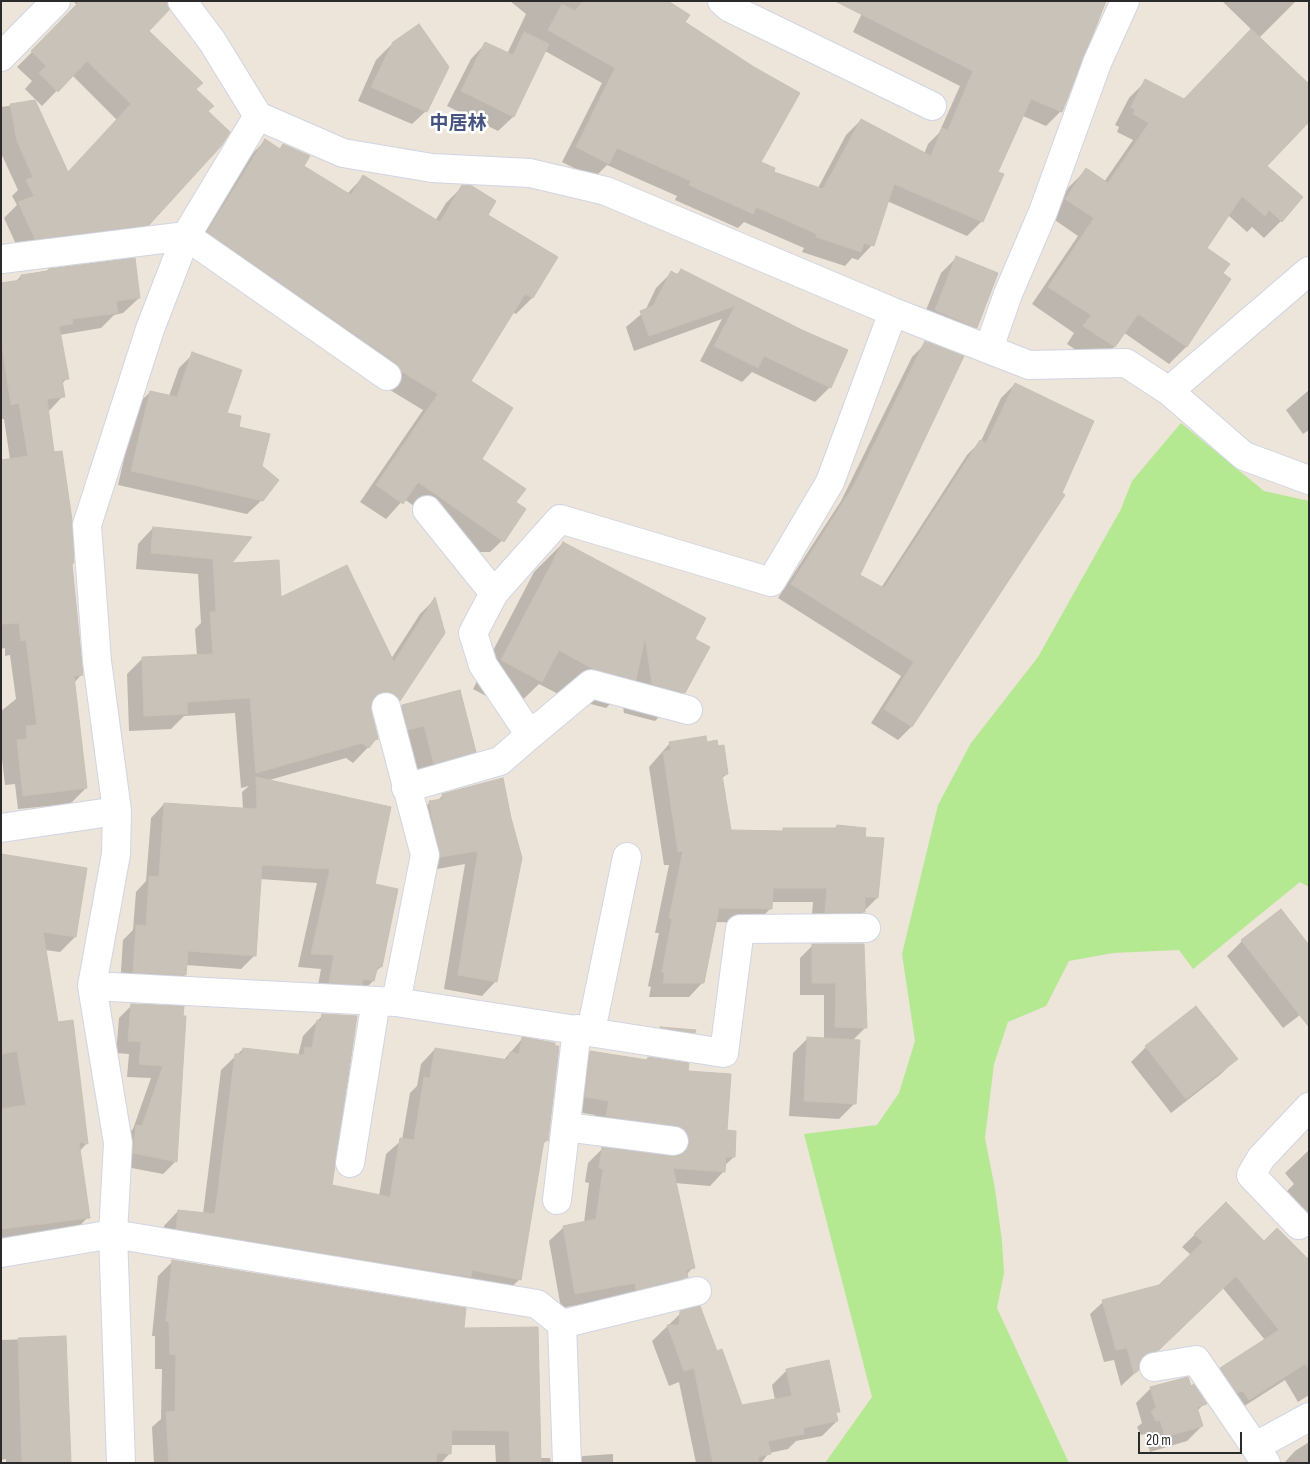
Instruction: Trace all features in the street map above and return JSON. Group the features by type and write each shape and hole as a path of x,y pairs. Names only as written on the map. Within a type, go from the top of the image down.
{"street":[{"path":"1,57 56,1"},
{"path":"182,1 212,41 258,116 343,152 432,168 530,173 606,191 893,312 1030,365 1126,363 1169,391 1244,456 1309,480"},
{"path":"722,1 730,8 932,106"},
{"path":"989,348 1008,294 1043,212 1097,63 1125,1"},
{"path":"120,1463 113,1234 118,1143 92,986 116,854 117,811 97,660 88,525 150,329 186,236 258,116"},
{"path":"2,259 186,236 387,376"},
{"path":"1169,391 1309,271"},
{"path":"530,735 483,665 473,633 494,593 560,519 771,582 830,482 893,312"},
{"path":"427,510 494,593"},
{"path":"406,788 500,761 591,684 688,710"},
{"path":"350,1163 386,1002 424,855 386,707"},
{"path":"1,828 117,811"},
{"path":"557,1200 566,1127 584,1030 627,857"},
{"path":"92,986 386,1002 584,1030 724,1053 740,929 866,928"},
{"path":"1299,1225 1251,1175 1261,1158 1309,1107"},
{"path":"566,1127 674,1141"},
{"path":"1,1253 113,1234 537,1304 562,1324 566,1463"},
{"path":"562,1324 697,1291"},
{"path":"1154,1367 1196,1360 1261,1454 1309,1416"}],"green space":[{"path":"1181,423 1264,491 1309,501 1309,887 1300,882 1193,969 1179,950 1113,953 1069,961 1046,1006 1008,1022 994,1064 985,1138 995,1189 1002,1241 1004,1273 997,1308 1069,1463 825,1463 872,1397 804,1134 877,1125 899,1093 915,1041 902,954 938,805 971,743 1038,657 1121,509 1132,481"}],"building":[{"path":"80,1 167,1 169,10 149,31 203,83 196,89 214,106 208,111 230,132 222,145 149,225 35,239 18,202 34,196 26,180 33,177 17,141 10,104 35,100 68,172 131,104 87,61 58,92 39,73 46,66 31,51"},
{"path":"583,1 668,1 690,15 685,22 754,67 800,93 761,162 775,168 774,172 823,189 861,119 931,156 942,128 948,130 973,71 835,1 1106,1 1062,112 1031,99 998,172 1004,174 983,222 894,184 874,246 864,243 861,252 816,237 817,234 756,207 753,214 689,185 691,181 617,148 609,164 576,147 615,68 548,30 562,4 575,11"},
{"path":"419,24 449,67 427,112 371,87 393,42"},
{"path":"1251,29 1309,84 1309,122 1267,166 1303,197 1282,222 1269,210 1265,216 1242,196 1207,248 1230,264 1223,273 1231,279 1187,347 1138,314 1115,347 1083,326 1091,315 1048,287 1094,218 1065,199 1086,168 1108,183 1149,123 1133,114 1135,110 1131,107 1145,79 1184,99"},
{"path":"524,32 549,44 514,117 461,91 485,42 513,55"},
{"path":"265,139 280,149 283,144 310,156 304,166 351,195 363,175 440,222 462,185 472,186 496,201 488,215 558,257 533,298 525,294 471,381 513,408 482,459 526,489 516,502 526,509 504,542 418,482 403,504 376,485 438,394 401,371 396,363 207,232"},
{"path":"956,256 998,273 977,328 935,310"},
{"path":"135,258 140,298 116,301 118,313 72,319 73,324 59,326 69,379 62,380 65,397 47,399 54,452 62,451 72,520 74,563 72,564 83,675 74,676 87,788 23,796 17,740 27,739 26,726 37,725 26,640 21,641 19,623 1,624 1,460 28,456 19,403 11,405 1,340 1,283 21,280 21,275 49,271 48,269"},
{"path":"681,269 804,331 848,350 831,388 764,356 758,368 714,346 735,306 649,336 640,311 653,306 671,271 678,275"},
{"path":"925,341 964,356 860,575 884,588 980,440 986,443 1015,383 1094,421 1062,493 1065,495 912,727 884,709 914,662 791,584 854,485"},
{"path":"192,352 242,370 227,413 241,416 239,427 270,434 262,466 279,480 263,501 131,471 150,391 177,397"},
{"path":"153,527 252,537 232,563 279,560 281,597 347,565 394,662 435,597 445,633 400,701 397,696 390,692 382,692 375,696 371,702 378,739 369,748 362,743 256,773 250,698 187,702 188,714 144,716 142,657 213,654 210,612 216,612 213,559 151,553"},
{"path":"563,542 706,618 695,639 710,647 685,693 652,684 645,637 636,680 593,669 559,650 542,682 501,660"},
{"path":"460,690 476,752 434,764 424,726 408,730 402,705"},
{"path":"706,736 707,742 717,740 718,746 724,745 728,774 722,775 731,830 783,831 783,828 836,828 837,825 866,828 865,837 884,838 878,898 865,897 865,912 825,913 827,888 773,888 772,909 719,908 704,983 663,983 665,973 662,972 672,919 669,918 683,851 678,852 663,752 671,750 669,742"},
{"path":"256,777 391,807 375,884 398,889 382,967 378,966 374,981 363,979 362,985 329,983 334,955 311,954 330,869 262,865 256,956 188,951 186,975 133,973 136,925 146,926 149,876 159,877 164,803 257,809"},
{"path":"503,778 522,858 497,982 458,975 478,851 440,857 429,801 443,799 442,794"},
{"path":"1,854 87,868 76,937 43,932 58,1022 73,1020 88,1144 79,1142 90,1218 1,1229 1,1109 26,1105 17,1051 1,1054"},
{"path":"1281,909 1309,945 1309,1027 1241,940"},
{"path":"812,944 864,944 867,1028 835,1027 836,983 812,983"},
{"path":"131,1004 184,1006 183,1016 186,1016 177,1162 133,1153 136,1125 142,1126 163,1066 139,1064 141,1042 128,1041"},
{"path":"1196,1006 1238,1059 1186,1099 1145,1046"},
{"path":"322,1014 357,1016 332,1185 390,1197 400,1138 414,1140 424,1077 430,1078 435,1048 508,1060 510,1052 519,1054 522,1037 555,1043 555,1046 559,1046 548,1141 544,1140 521,1280 472,1270 471,1277 176,1229 178,1210 215,1214 235,1054 242,1054 243,1048 304,1055 305,1047 312,1048 317,1020 321,1021"},
{"path":"660,1027 696,1030 695,1033"},
{"path":"807,1037 860,1040 856,1104 804,1101"},
{"path":"590,1051 647,1060 648,1057 689,1063 688,1071 731,1074 727,1130 736,1131 735,1157 726,1157 725,1172 673,1168 695,1268 686,1270 688,1277 636,1290 635,1283 575,1294 563,1226 596,1219 603,1169 599,1168 602,1147 680,1156 686,1151 690,1143 688,1135 683,1128 606,1116 609,1101 585,1097"},
{"path":"1226,1202 1264,1241 1277,1228 1309,1260 1309,1368 1305,1364 1249,1400 1243,1391 1237,1393 1220,1368 1279,1330 1236,1276 1159,1350 1144,1355 1139,1362 1139,1370 1134,1374 1127,1348 1116,1350 1102,1300 1159,1285 1203,1242 1194,1234"},
{"path":"172,1260 466,1308 464,1328 538,1327 541,1463 510,1463 509,1431 452,1430 451,1454 437,1453 436,1463 169,1463 166,1412 175,1411 176,1355 170,1354 169,1322 166,1321"},
{"path":"700,1306 717,1351 722,1349 742,1405 792,1396 786,1369 829,1360 840,1412 836,1412 838,1421 803,1428 804,1434 768,1441 771,1454 758,1457 759,1463 713,1463 694,1368 684,1371 667,1325 679,1325 680,1311"},
{"path":"66,1336 71,1463 22,1463 18,1338"},
{"path":"1188,1377 1191,1386 1194,1384 1207,1404 1197,1407 1203,1426 1165,1437 1160,1420 1156,1421 1151,1411 1156,1408 1150,1387"}],"district":[{"name":"中居林","path":"458,124"}]}
